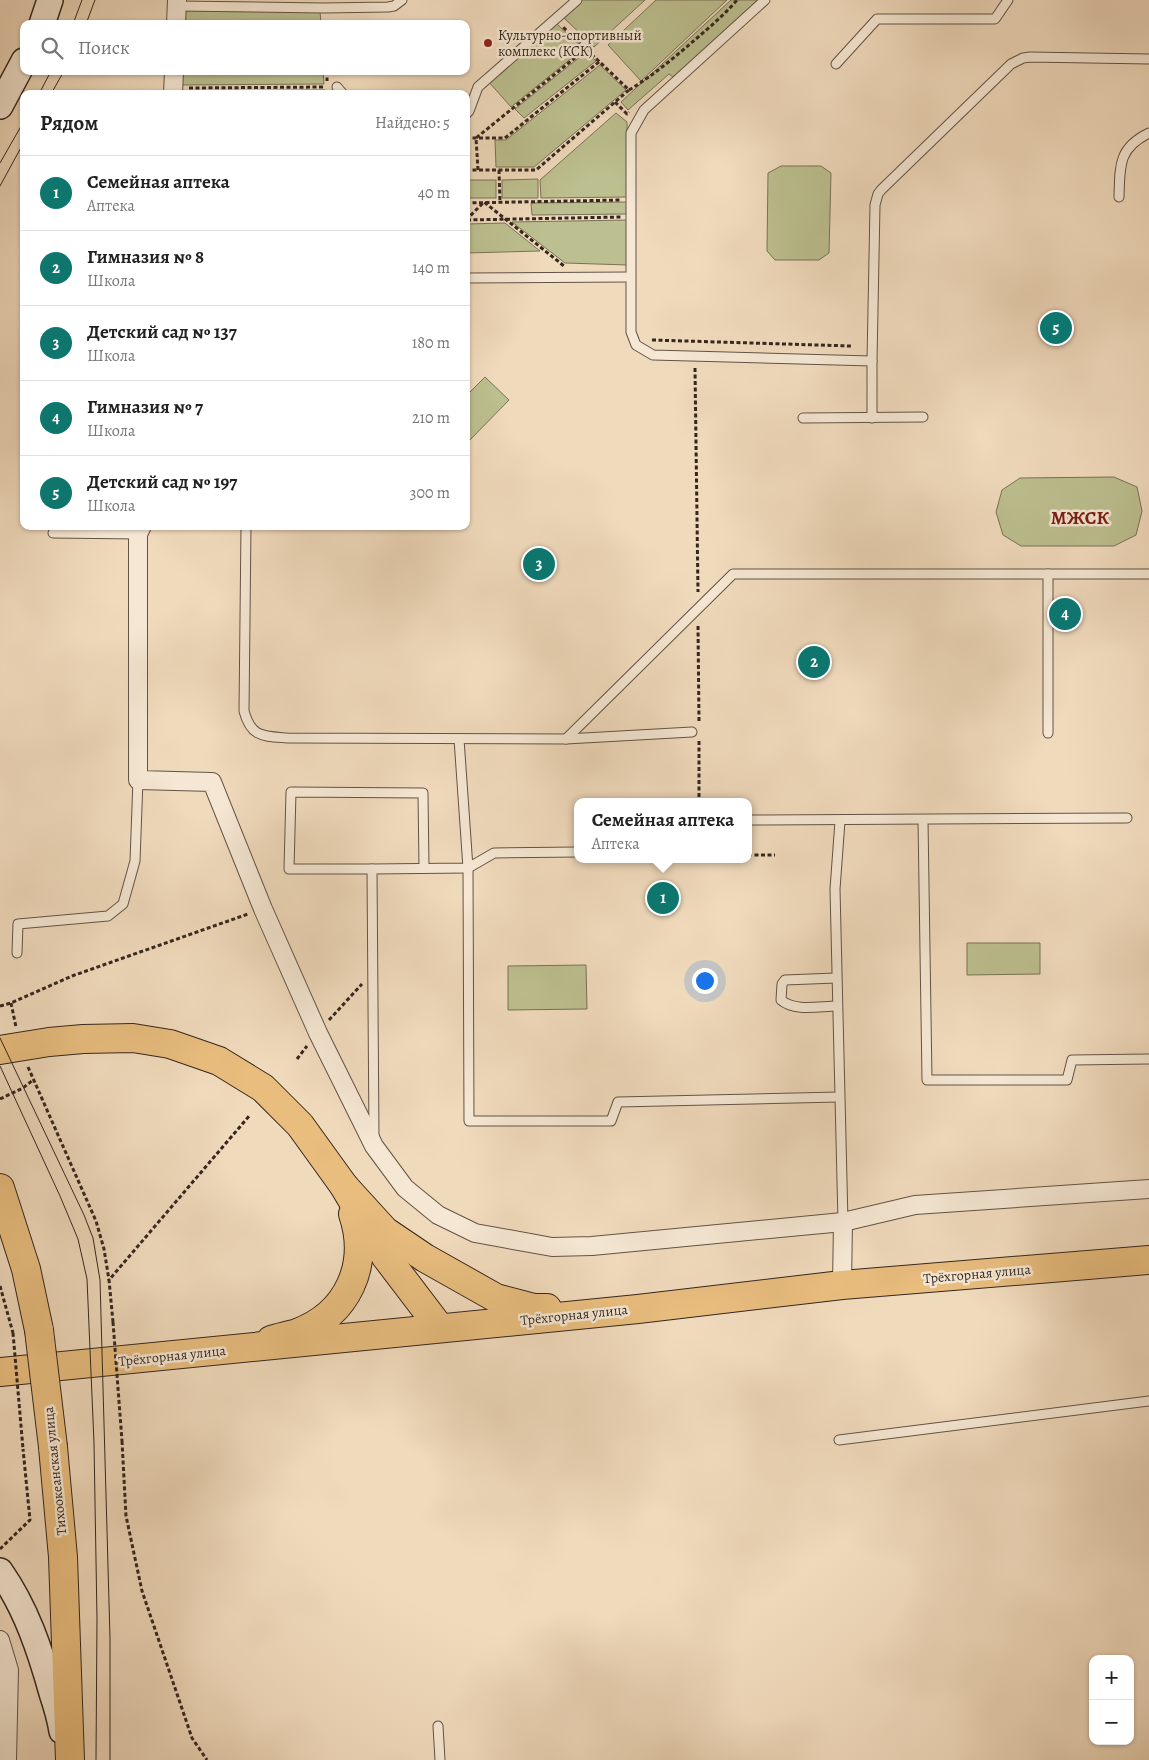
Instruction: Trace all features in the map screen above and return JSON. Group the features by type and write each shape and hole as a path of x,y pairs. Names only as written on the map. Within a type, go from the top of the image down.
{"main road":[{"path":"43,20 50,0"},
{"path":"0,106 20,68"},
{"path":"10,1048 83,1039 133,1038 170,1044 219,1061 263,1088 300,1125 344,1186 386,1257 440,1328"},
{"path":"344,1186 385,1231 425,1258 496,1298 534,1308 638,1309"},
{"path":"208,1353 298,1332 322,1319 342,1301 355,1278 360,1253 358,1227 344,1186"},
{"name":"Тихоокеанская улица","path":"0,1188 26,1269 26,1331 52,1447 63,1557 70,1760"},
{"name":"Трёхгорная улица","path":"0,1372 208,1353 638,1309 842,1285 1149,1260"},
{"path":"0,1571 11,1587 33,1631 48,1675 61,1724 66,1760"}],"street":[{"path":"140,530 138,780 212,782 263,909 318,1033 374,1146 405,1188 438,1215 475,1233 552,1247 592,1246 842,1222 915,1205 1149,1189"},
{"path":"842,1222 842,1285"},
{"path":"0,1640 9,1670 7,1760"}],"lane":[{"path":"177,10 286,4 388,7 394,6 402,0"},
{"path":"470,108 478,87 577,0"},
{"path":"765,0 644,110 631,133 631,332 636,344 653,355 872,361"},
{"path":"836,64 877,19 995,19 1008,0"},
{"path":"872,418 874,205 881,190 1011,64 1017,61 1030,57 1149,59"},
{"path":"1119,197 1120,166 1123,156 1133,143 1149,133"},
{"path":"470,278 630,277"},
{"path":"803,418 923,418"},
{"path":"53,533 140,530"},
{"path":"246,530 244,711 248,725 256,734 287,738 566,739 695,733"},
{"path":"566,739 733,574 1149,574"},
{"path":"1048,574 1048,734"},
{"path":"459,739 468,868 469,1121 611,1121 618,1102 839,1097"},
{"path":"17,953 18,924 108,916 123,904 135,861 138,780"},
{"path":"424,868 424,793 291,792 289,869 468,868 494,853 574,852"},
{"path":"752,820 1127,818"},
{"path":"923,820 927,1080 1067,1080 1072,1060 1149,1059"},
{"path":"840,821 835,889 842,1222"},
{"path":"372,869 374,1146"},
{"path":"836,978 785,980 782,984 782,1000 786,1005 795,1007 837,1006"},
{"path":"839,1440 1149,1401"},
{"path":"438,1726 440,1760"}],"path":[{"path":"470,170 536,170 630,90 679,54 727,12 736,0"},
{"path":"555,19 630,90"},
{"path":"476,138 586,49"},
{"path":"470,138 505,138 600,62"},
{"path":"174,84 340,90"},
{"path":"476,138 478,170"},
{"path":"499,170 500,202"},
{"path":"470,202 630,200"},
{"path":"484,202 564,266 573,266"},
{"path":"470,216 484,202"},
{"path":"470,220 630,216"},
{"path":"652,340 850,346"},
{"path":"695,360 698,724"},
{"path":"695,733 699,798"},
{"path":"752,855 775,855"},
{"path":"0,1006 72,976 263,909"},
{"path":"297,1059 373,972"},
{"path":"11,1003 10,1048 33,1080 96,1221 104,1249 113,1322 126,1516 142,1591 192,1738 207,1760"},
{"path":"0,1099 33,1080"},
{"path":"109,1280 250,1114"},
{"path":"0,1286 26,1331 23,1449 30,1520 0,1549"}],"green space":[{"path":"582,0 645,0 594,47 563,17"},
{"path":"656,0 727,0 641,81 608,45"},
{"path":"731,0 760,0 674,78 669,74 628,110 621,102"},
{"path":"180,9 320,11 321,20 180,20"},
{"path":"555,22 583,49 511,107 488,81"},
{"path":"586,52 596,61 524,118 515,109"},
{"path":"600,65 626,90 534,167 496,167 495,140 506,140"},
{"path":"178,75 323,75 324,84 177,85"},
{"path":"616,113 627,122 628,197 541,198 540,180"},
{"path":"781,166 821,166 831,173 829,253 819,260 775,260 767,251 768,173"},
{"path":"538,179 538,198 502,198 502,180"},
{"path":"470,180 496,180 496,198 470,198"},
{"path":"628,202 628,214 532,215 531,203"},
{"path":"628,220 628,265 565,263 512,222"},
{"path":"505,223 540,251 470,253 470,224"},
{"path":"485,377 509,400 470,440 470,392"},
{"path":"1114,477 1137,487 1142,511 1136,535 1114,546 1021,546 1003,535 996,512 1002,490 1020,478"},
{"path":"967,943 1040,943 1040,974 967,975"},
{"path":"586,965 587,1009 508,1010 508,966"}],"tram line":[{"path":"74,20 82,0"},
{"path":"88,20 95,0"},
{"path":"41,90 49,75"},
{"path":"53,90 62,75"},
{"path":"0,163 20,128"},
{"path":"0,186 20,149"},
{"path":"0,1038 84,1215 93,1238 100,1280 110,1638 110,1760"},
{"path":"0,1066 78,1239 87,1279 94,1443 97,1619 96,1760"}],"place":[{"name":"Культурно-спортивный комплекс (КСК)","path":"488,43"},
{"name":"Детский сад № 197","path":"1056,328"},
{"name":"Детский сад № 137","path":"539,564"},
{"name":"Гимназия № 7","path":"1065,614"},
{"name":"Гимназия № 8","path":"814,662"},
{"name":"Семейная аптека","path":"663,898"}],"district":[{"name":"МЖСК","path":"1080,518"}]}
